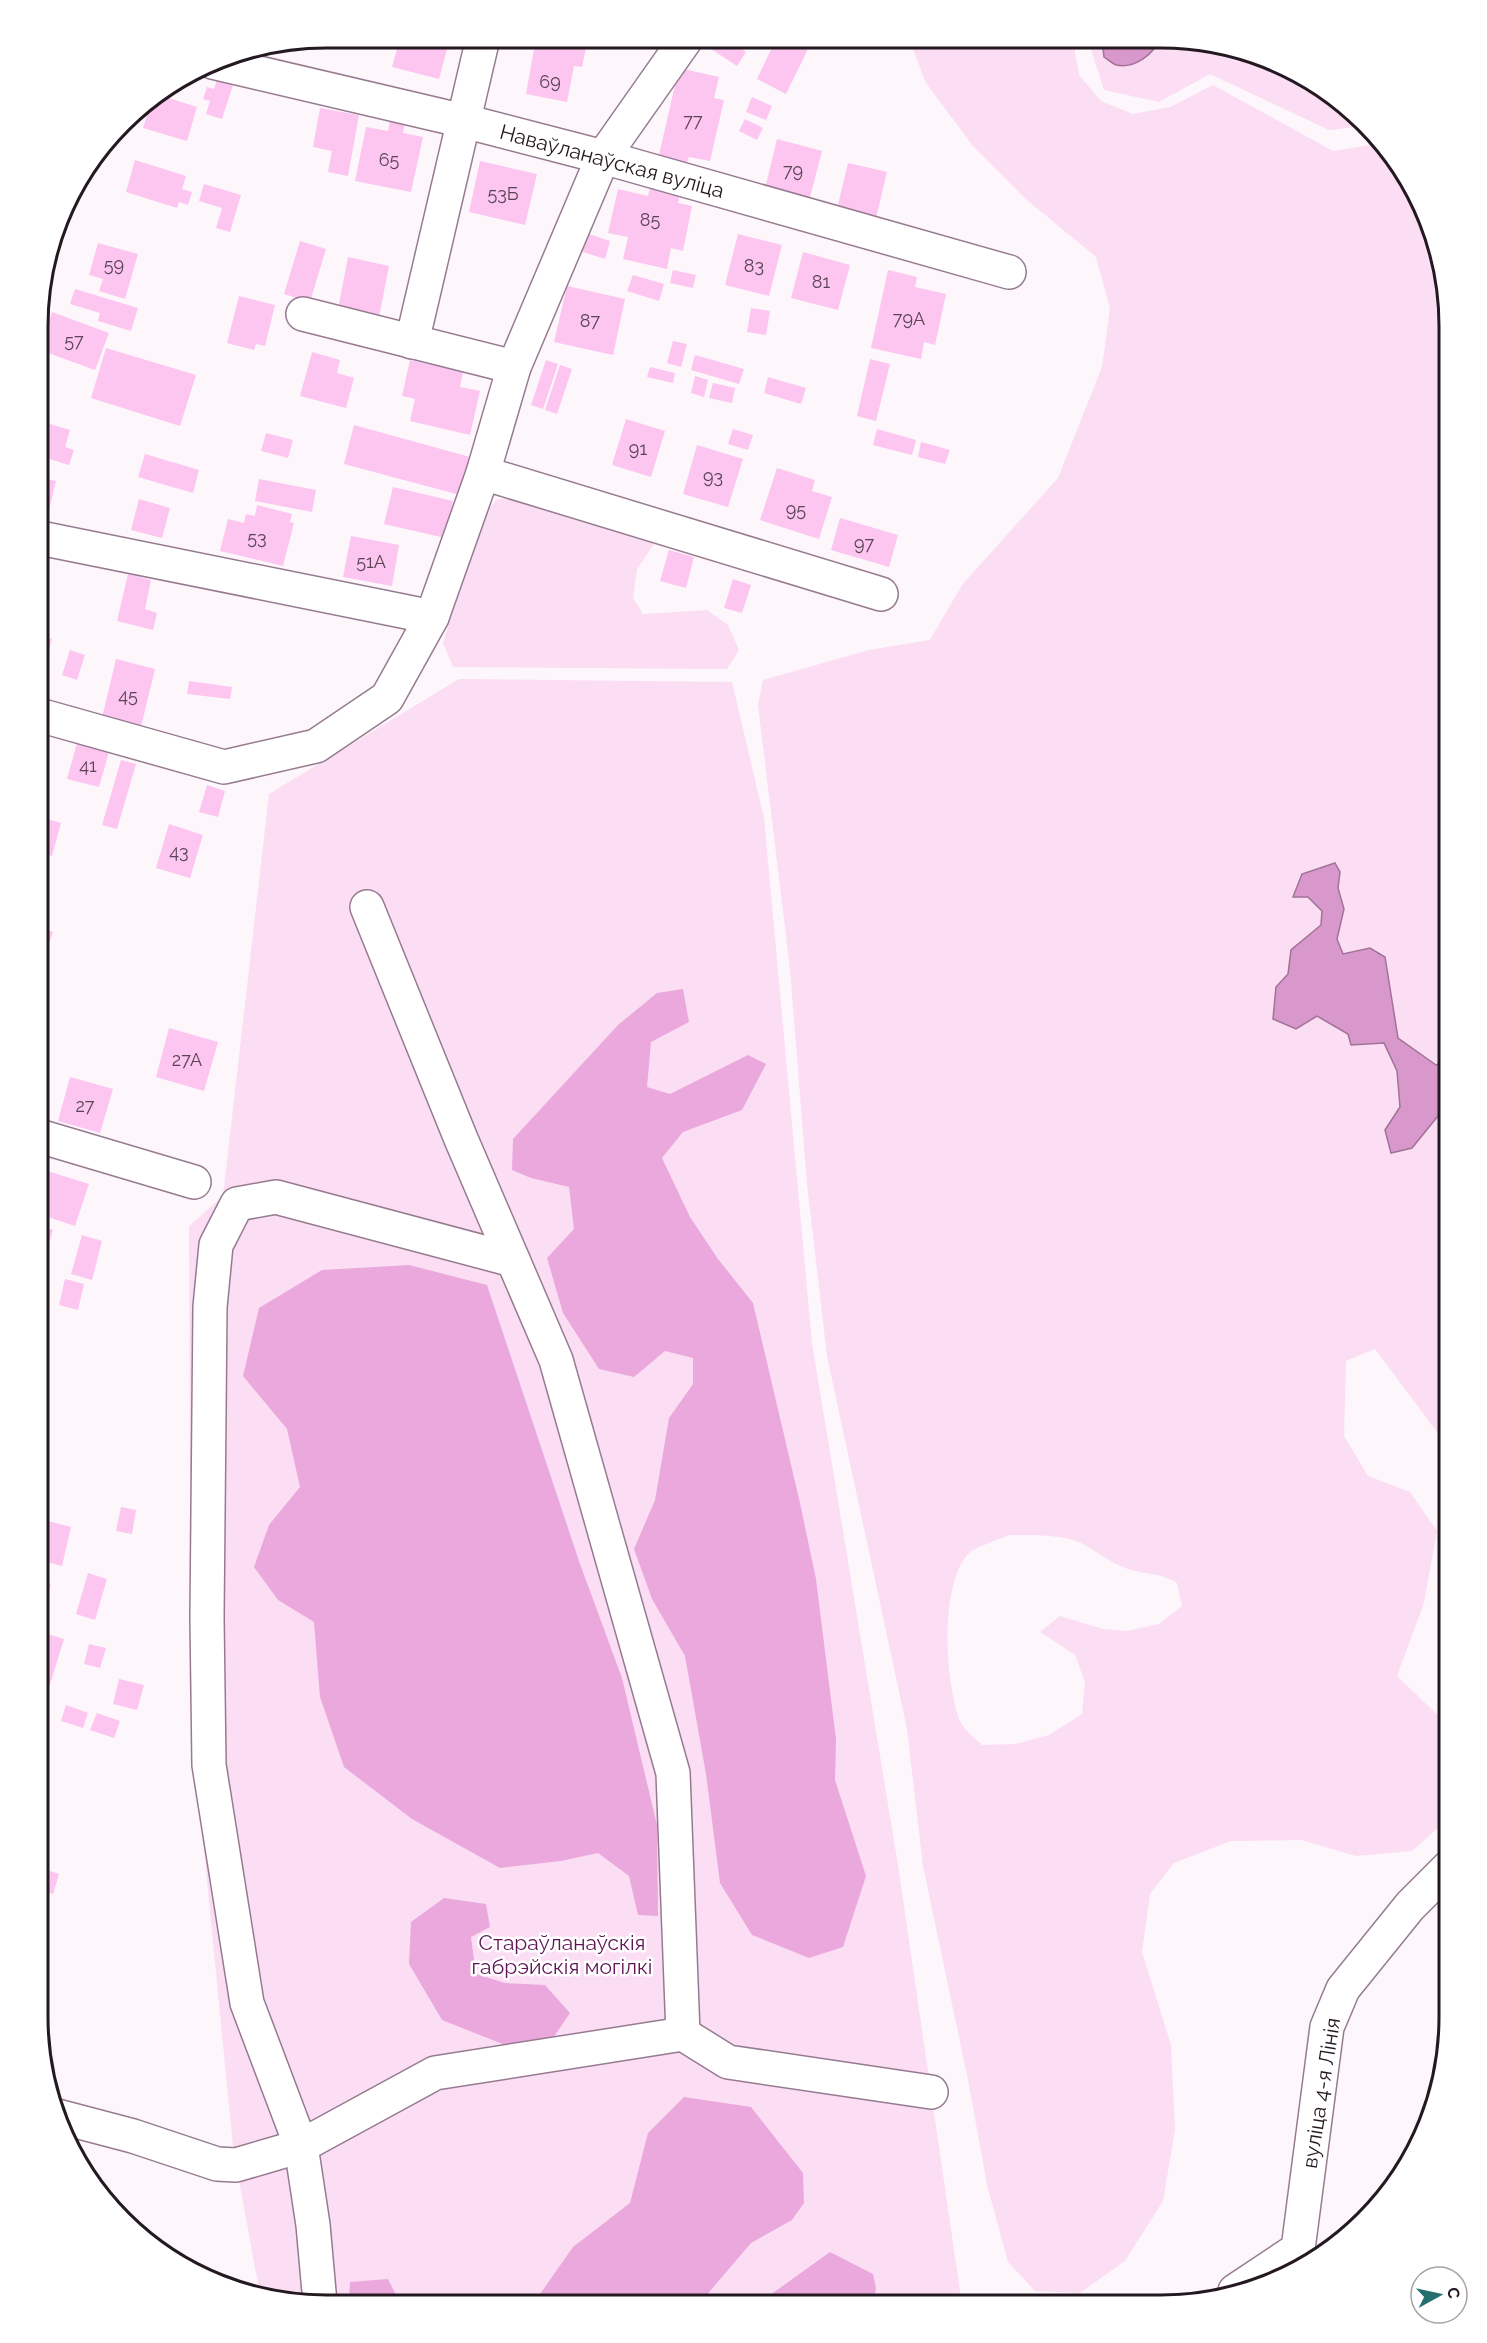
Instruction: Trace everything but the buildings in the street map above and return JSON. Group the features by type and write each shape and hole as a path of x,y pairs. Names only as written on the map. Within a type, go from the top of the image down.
{"street":[{"path":"412,342 481,48"},
{"path":"48,718 224,767 316,746 387,698 432,617 483,472 514,367 603,157 680,48"},
{"name":"Наваўланаўская вуліца","path":"229,66 464,121 603,157 1009,272"},
{"path":"303,314 514,367"},
{"path":"483,472 880,594"},
{"path":"48,540 432,617"},
{"path":"366,907 556,1360 673,1773 684,2034"},
{"path":"48,1139 194,1182"},
{"path":"319,2295 313,2225 301,2146 247,2003 209,1765 207,1606 210,1306 216,1245 237,1204 276,1197 513,1260"},
{"name":"вуліца 4-я Лінія","path":"1308,2253 1327,2027 1343,1989 1410,1906 1439,1877"},
{"path":"68,2119 133,2136 217,2164 236,2165 301,2146 435,2073 684,2034 728,2062 931,2092"},
{"name":"вуліца 4-я Лінія","path":"1274,2271 1306,2254"}],"green space":[{"path":"912,48 1074,48 1079,75 1101,101 1133,114 1170,107 1213,85 1333,151 1372,145 1402,187 1418,220 1434,272 1439,326 1439,1064 1436,1065 1398,1038 1385,957 1370,948 1343,954 1337,939 1344,909 1338,888 1340,872 1302,874 1293,896 1308,897 1323,911 1321,925 1291,950 1288,974 1276,987 1317,1016 1348,1034 1351,1045 1384,1043 1397,1071 1400,1107 1385,1130 1412,1148 1439,1116 1439,1435 1375,1349 1346,1361 1344,1436 1368,1476 1410,1492 1437,1531 1424,1603 1397,1676 1439,1716 1439,1827 1412,1851 1356,1856 1301,1840 1231,1841 1174,1863 1150,1894 1142,1952 1171,2045 1175,2130 1163,2201 1125,2261 1080,2293 1035,2291 1008,2262 987,2185 969,2085 923,1866 907,1729 827,1356 807,1184 790,969 758,705 763,680 869,650 930,640 962,585 1058,478 1102,367 1110,308 1096,257 1027,200 973,146 926,83","holes":["1010,1535 1048,1536 1076,1541 1122,1567 1170,1579 1177,1583 1182,1606 1159,1624 1127,1631 1103,1629 1060,1616 1040,1632 1075,1655 1085,1682 1082,1714 1049,1735 1015,1744 982,1745 960,1721 955,1704 948,1660 952,1589 959,1569 968,1554 976,1549"]},
{"path":"1091,48 1197,50 1233,57 1284,77 1330,105 1356,127 1329,130 1210,74 1159,102 1104,90"},
{"path":"524,495 657,540 637,569 633,598 643,614 707,610 728,625 739,650 727,669 453,667 443,643 480,520 496,500"},
{"name":"Стараўланаўскія габрэйскія могілкі","path":"459,679 732,682 764,818 812,1343 898,1865 961,2295 326,2295 290,2293 259,2287 233,2147 191,1717 189,1226 223,1196 269,794"}],"shaded area":[{"path":"1103,48 1154,48 1142,60 1129,65 1115,64 1104,57"},
{"path":"1335,863 1340,872 1338,888 1344,909 1337,939 1343,954 1370,948 1385,957 1398,1038 1436,1065 1439,1064 1439,1116 1412,1148 1391,1153 1385,1130 1400,1107 1397,1071 1384,1043 1351,1045 1348,1034 1317,1016 1296,1029 1273,1019 1276,987 1288,974 1291,950 1321,925 1322,911 1308,897 1293,897 1302,874"},
{"path":"683,989 689,1022 651,1042 647,1087 670,1094 748,1055 766,1064 742,1110 683,1132 662,1158 690,1217 718,1259 753,1303 816,1579 836,1739 835,1780 866,1876 843,1947 809,1958 752,1935 720,1883 706,1774 685,1656 652,1599 634,1549 655,1500 669,1418 693,1384 693,1358 665,1351 634,1377 599,1369 563,1313 547,1258 574,1229 569,1187 531,1178 512,1170 513,1139 618,1025 657,993"},
{"path":"409,1265 487,1285 580,1564 622,1678 657,1825 658,1916 638,1915 629,1876 598,1853 561,1861 500,1868 412,1819 344,1767 320,1697 314,1622 278,1600 254,1567 269,1525 300,1487 287,1429 243,1376 259,1308 322,1270"},
{"path":"444,1898 486,1904 490,1927 471,1937 476,1974 505,1983 545,1985 570,2013 549,2044 510,2047 442,2020 409,1964 411,1922"},
{"path":"684,2097 751,2107 803,2173 804,2203 792,2220 751,2243 707,2295 539,2295 573,2247 630,2203 648,2133"},
{"path":"830,2252 873,2274 876,2288 875,2295 770,2295"},
{"path":"388,2279 396,2295 349,2295 350,2282"}]}
